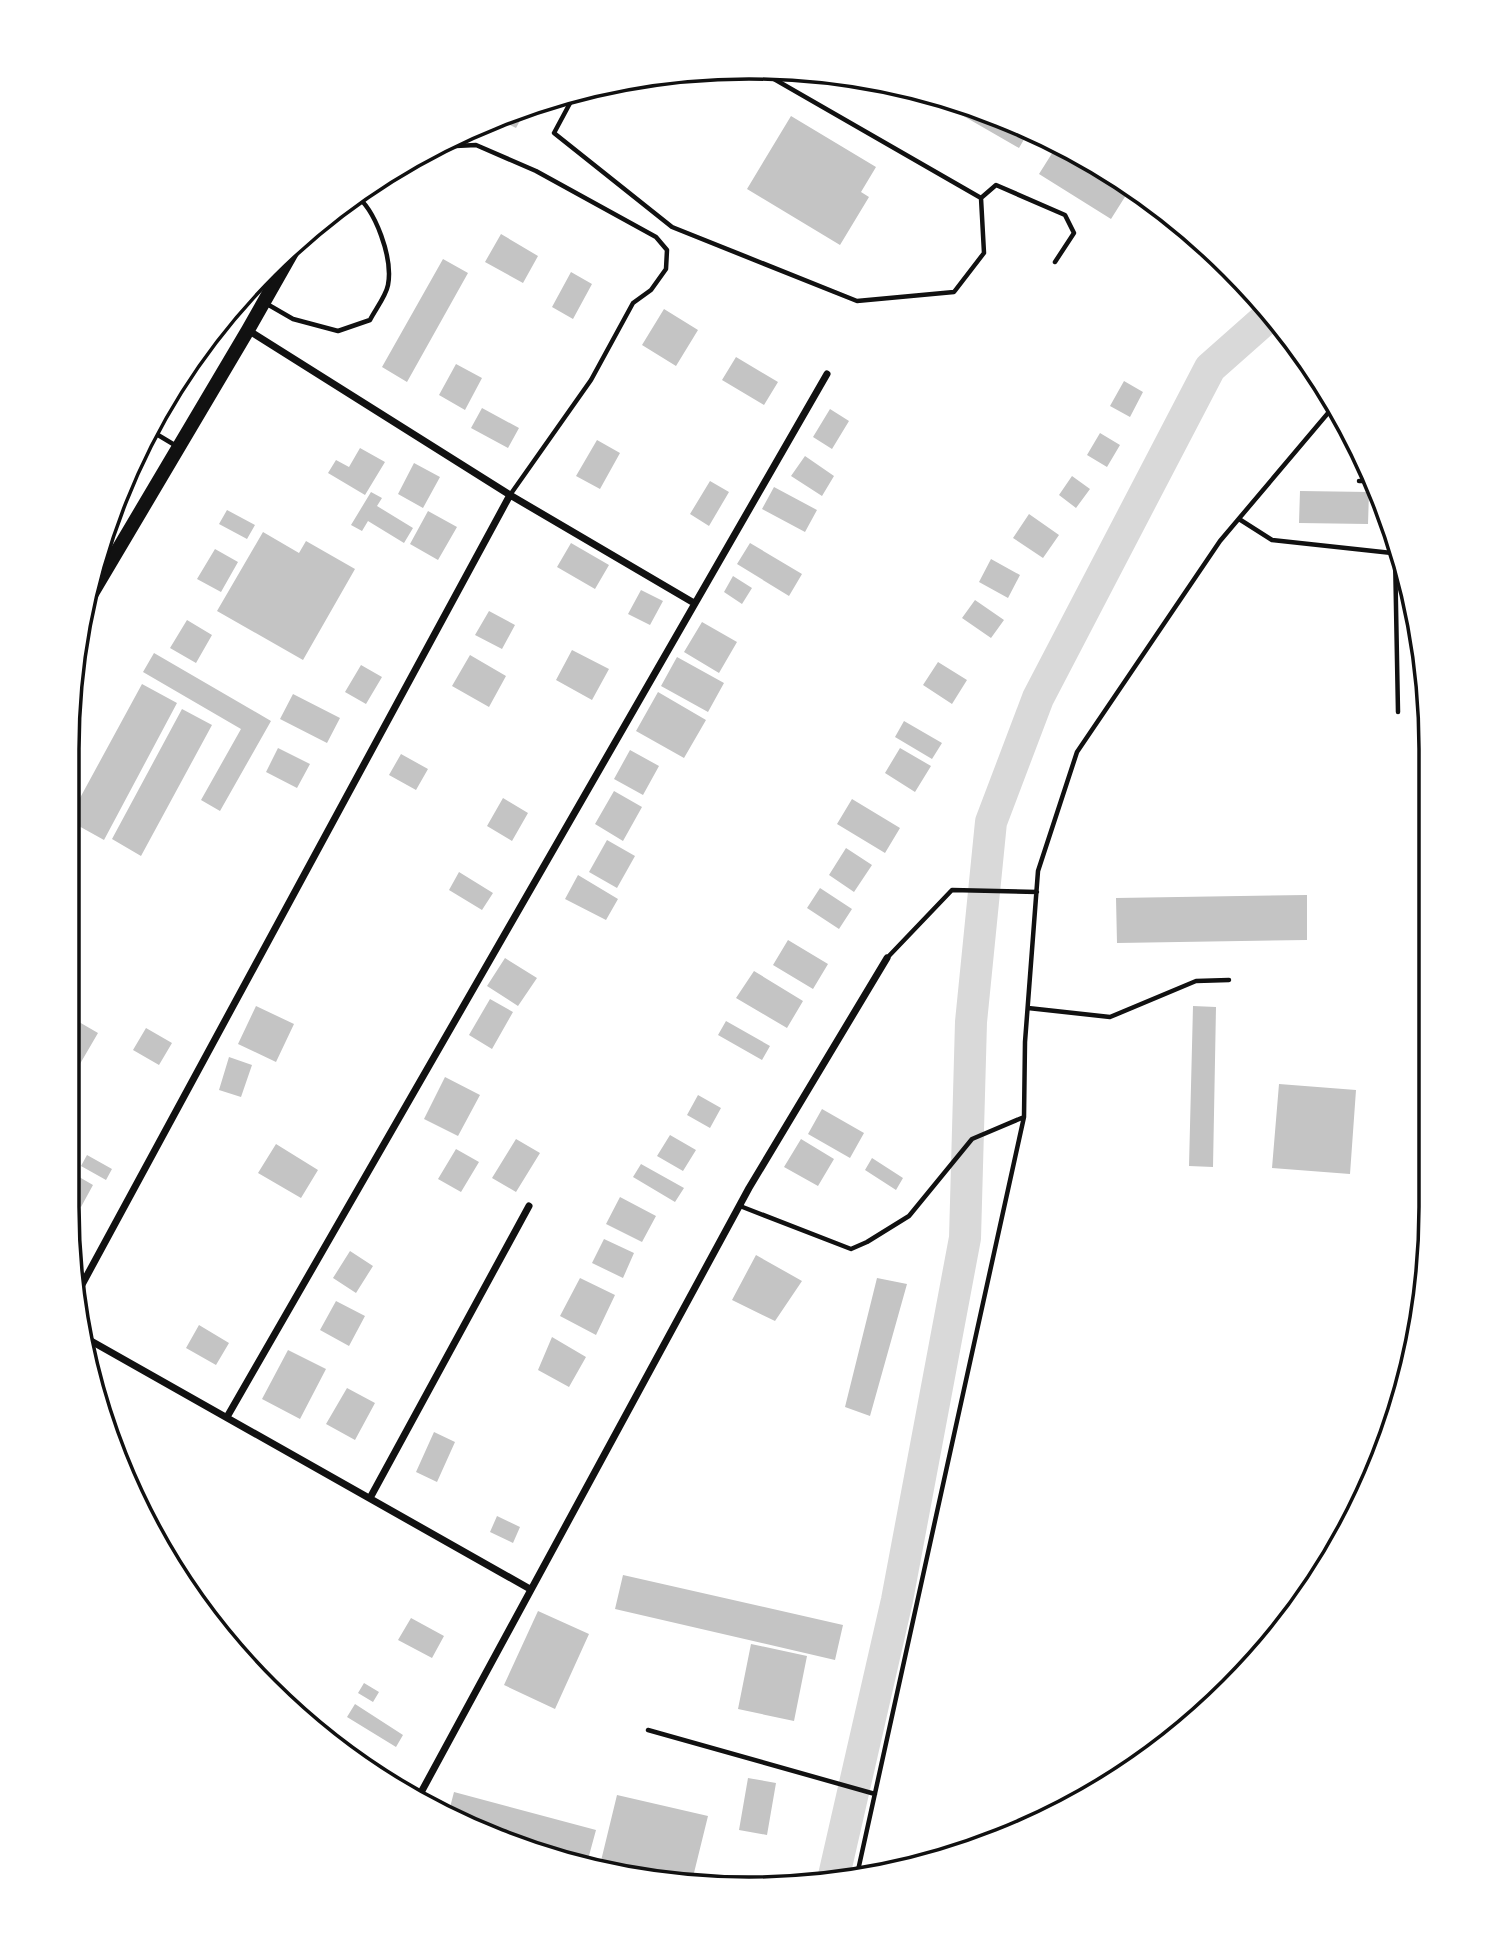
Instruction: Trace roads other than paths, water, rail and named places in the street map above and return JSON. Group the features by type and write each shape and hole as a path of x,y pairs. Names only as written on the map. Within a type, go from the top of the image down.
{"main road":[{"path":"109,552 284,267"},
{"path":"102,576 269,281"}],"street":[{"path":"245,328 510,495 694,603"},
{"path":"227,1417 827,374"},
{"path":"83,1283 510,495"},
{"path":"422,1791 740,1206 887,958"},
{"path":"370,1498 529,1206"},
{"path":"93,1342 530,1589"}],"lane":[{"path":"775,80 981,198"},
{"path":"570,104 554,133 672,227 857,301 954,292 984,253 981,198"},
{"path":"458,146 476,145 536,171 656,236 667,250 666,269 652,289 633,303 591,380 510,495"},
{"path":"981,198 996,185 1065,215 1074,233 1055,262"},
{"path":"264,302 293,319 338,331 370,320 388,286 387,248 364,201"},
{"path":"859,1868 1024,1116 1028,1008 1038,871 1077,752 1220,541 1328,413"},
{"path":"158,435 173,444"},
{"path":"1238,519 1272,540 1389,553"},
{"path":"1398,584 1398,712"},
{"path":"887,958 952,890 1037,892"},
{"path":"1028,1008 1110,1017 1196,981 1229,980"},
{"path":"740,1206 851,1249 908,1216 972,1139 1024,1116"},
{"path":"648,1731 875,1794"}],"waterway":[{"path":"835,1872 897,1600 965,1238 971,1022 991,822 1038,698 1210,368 1264,320"}]}
